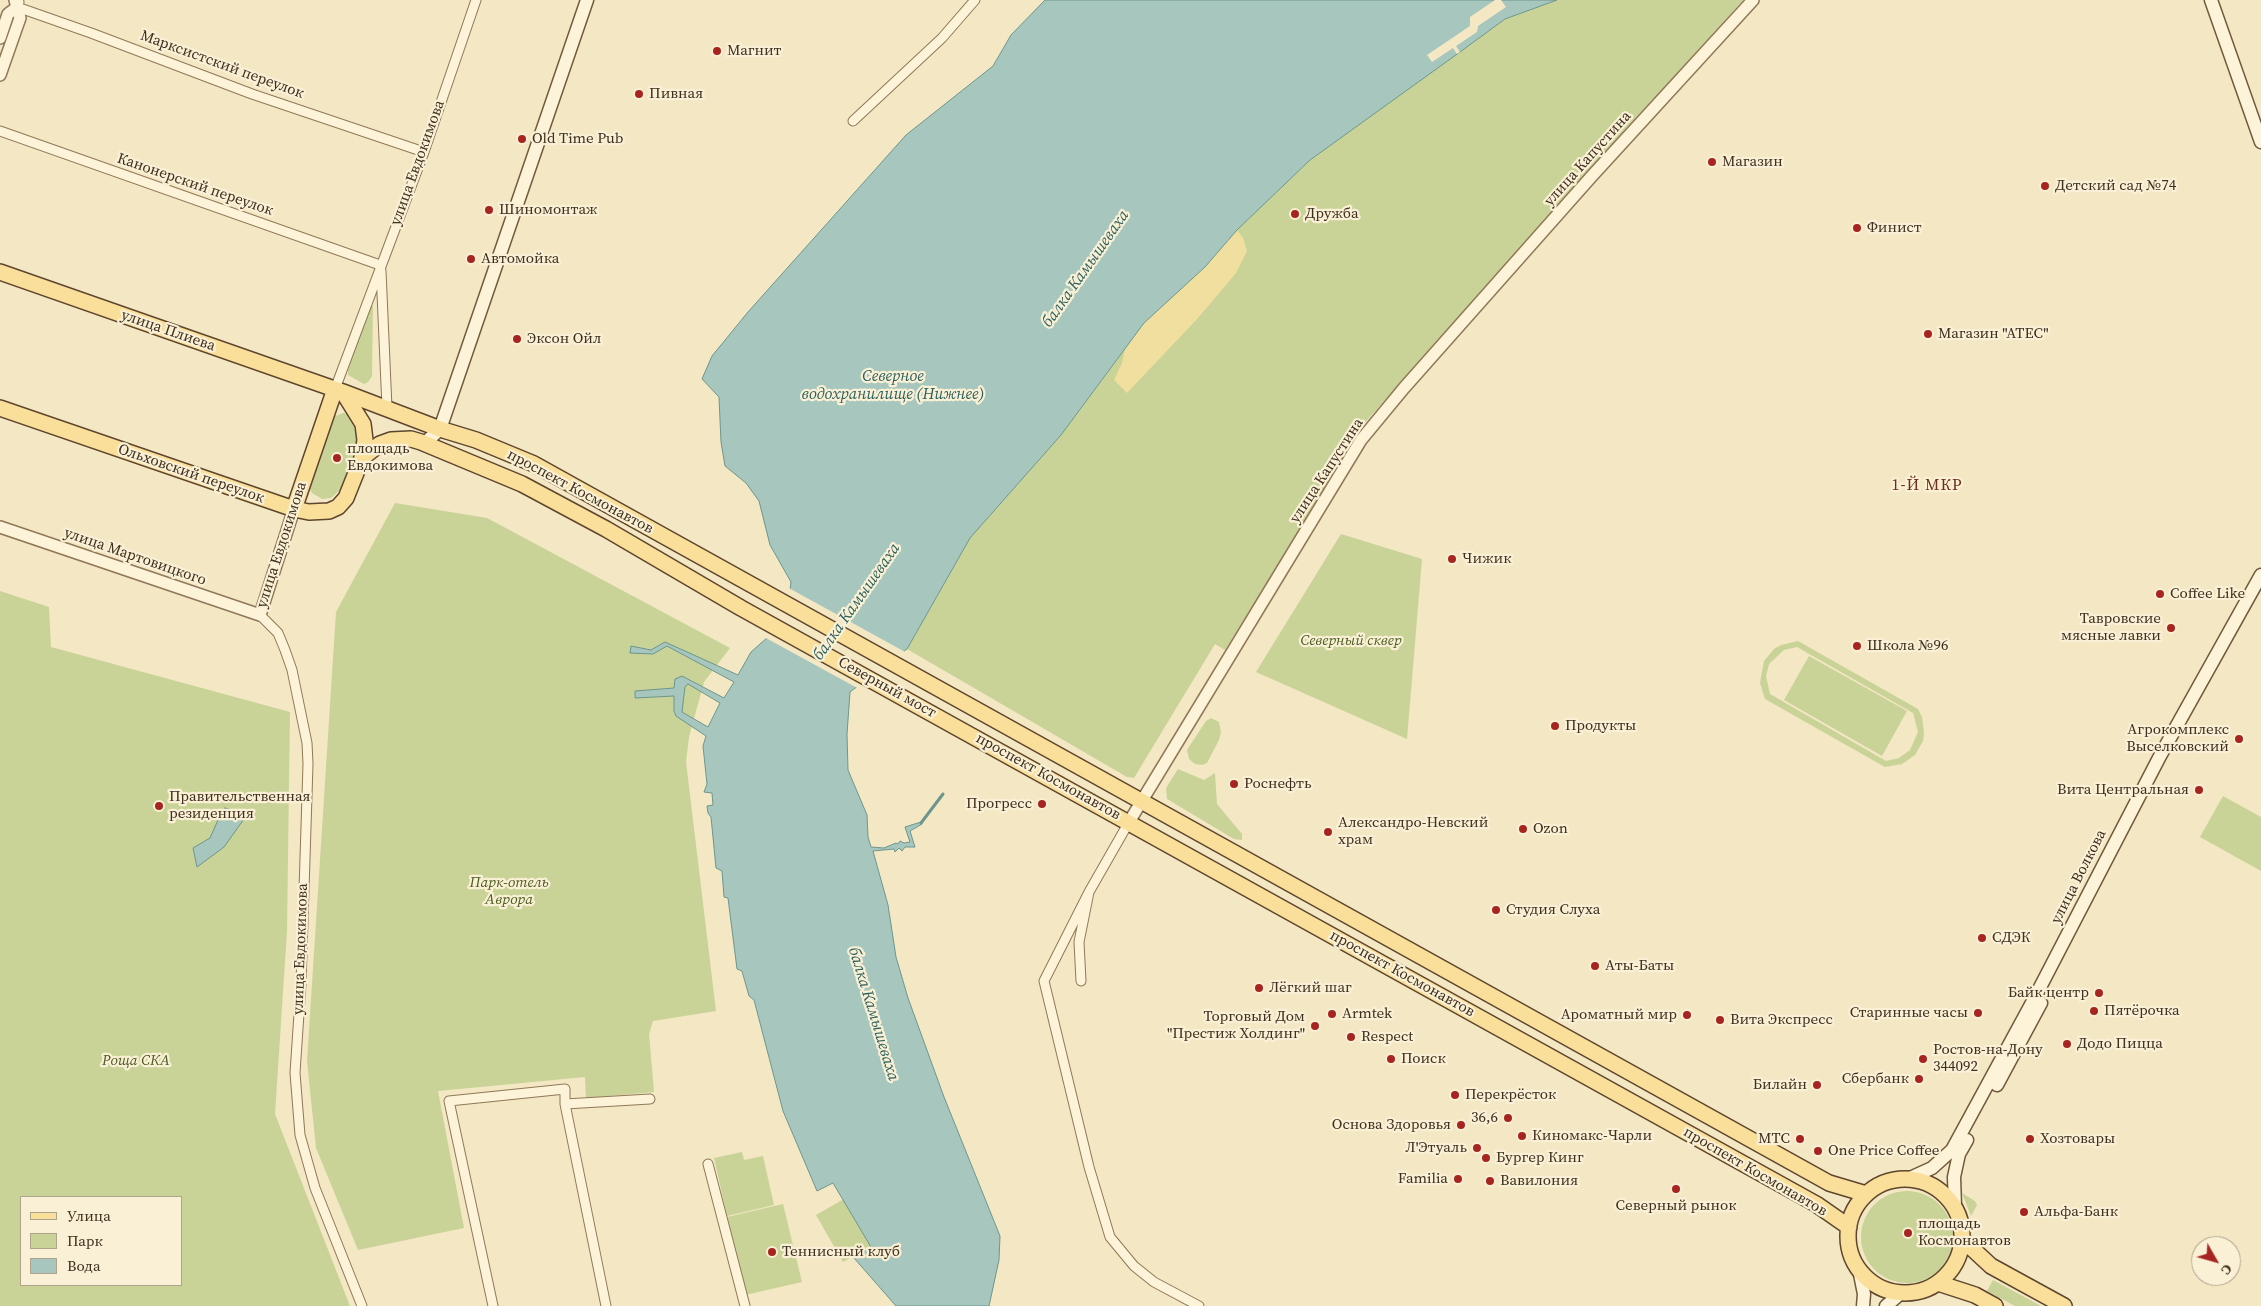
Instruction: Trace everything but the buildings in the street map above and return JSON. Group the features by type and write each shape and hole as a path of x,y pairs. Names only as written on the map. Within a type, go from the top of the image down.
{"main road":[{"path":"362,458 380,444 391,440 411,439 426,442 440,429 587,0"},
{"path":"2210,0 2261,142"},
{"path":"2219,0 2261,119"},
{"name":"улица Плиева","path":"0,272 339,390"},
{"path":"339,390 363,424 362,458"},
{"name":"проспект Космонавтов","path":"339,390 440,429 476,440 534,464 616,508 753,588"},
{"name":"улица Евдокимова","path":"294,509 339,390"},
{"name":"Ольховский переулок","path":"0,408 294,509 318,512 329,511 338,507 346,498 362,458"},
{"name":"проспект Космонавтов","path":"421,442 522,484 606,529 742,608"},
{"name":"улица Волкова","path":"1910,1178 1932,1168 1952,1150 2034,999 2160,756 2261,575"},
{"name":"Северный мост","path":"753,588 965,704"},
{"name":"улица Волкова","path":"1955,1207 1954,1177 1959,1154 2168,760 2261,593"},
{"name":"Северный мост","path":"742,608 953,724"},
{"name":"проспект Космонавтов","path":"965,704 1829,1183 1866,1194"},
{"name":"проспект Космонавтов","path":"953,724 1816,1204 1849,1227"},
{"path":"1910,1178 1928,1182 1942,1192 1955,1207 1962,1226 1962,1240 1956,1263 1938,1283 1921,1291 1901,1293 1873,1283 1859,1269 1851,1255 1848,1242 1849,1227 1854,1210 1866,1194 1879,1184 1894,1179 1910,1178"},
{"path":"1962,1240 1991,1266 2064,1306"},
{"path":"1859,1269 1864,1294 1863,1306"},
{"path":"1938,1283 1975,1295 1995,1306"},
{"path":"1886,1306 1901,1293"}],"street":[{"name":"улица Евдокимова","path":"339,390 380,265 424,152 476,0"},
{"path":"853,121 942,38 975,0"},
{"name":"улица Капустина","path":"1081,981 1079,942 1089,892 1141,802 1362,440 1404,388 1591,177 1753,0"},
{"name":"Марксистский переулок","path":"17,2 252,94 424,152"},
{"path":"0,38 8,14 17,2"},
{"path":"0,75 20,18 17,2"},
{"name":"Канонерский переулок","path":"0,131 380,265"},
{"path":"380,265 387,408"},
{"name":"улица Евдокимова","path":"294,509 260,615 278,633 285,650 292,670 307,743 308,764 301,975 295,1073 300,1135 315,1188 362,1306"},
{"name":"улица Мартовицкого","path":"0,527 260,615"},
{"path":"1089,892 1044,981 1089,1167 1110,1237 1134,1266 1154,1282 1199,1306"},
{"path":"492,1306 450,1101 565,1088 565,1104 606,1306"},
{"path":"565,1104 650,1099"},
{"path":"708,1164 745,1306"}],"green space":[{"name":"Дружба","path":"1557,0 1743,0 1360,428 1304,523 1225,650 1215,644 1134,778 1127,777 907,649 970,538 1061,435 1144,323 1205,267 1237,230 1310,160 1505,19"},
{"path":"369,305 373,306 372,376 364,384 348,375 348,370"},
{"path":"343,413 349,414 357,421 359,440 341,489 331,498 322,499 312,493 307,484 333,417"},
{"name":"Парк-отель Аврора","path":"395,503 487,518 730,648 704,682 689,737 686,762 716,1011 653,1021 649,1034 654,1092 586,1098 585,1077 438,1091 464,1228 358,1250 316,1148 307,1061 336,612"},
{"name":"Северный сквер","path":"1341,534 1422,559 1407,739 1256,672"},
{"name":"Роща СКА","path":"0,591 49,607 51,647 290,712 287,931 275,1114 350,1306 0,1306"},
{"path":"1798,641 1918,709 1922,717 1924,733 1923,741 1915,755 1902,764 1885,767 1765,699 1760,683 1764,661 1774,649 1781,645","holes":["1797,647 1913,713 1918,732 1910,750 1899,758 1886,761 1770,694 1766,676 1769,664 1784,650"]},
{"path":"1809,656 1907,711 1882,756 1784,700"},
{"path":"1211,718 1219,722 1221,732 1219,740 1207,763 1202,765 1195,764 1189,759 1187,750 1206,721"},
{"path":"1178,769 1204,780 1215,773 1217,804 1242,834 1242,840 1234,839 1167,799 1166,788"},
{"path":"2223,796 2261,817 2261,871 2200,837"},
{"path":"742,1152 744,1160 763,1156 774,1205 727,1216 714,1158"},
{"path":"1907,1191 1925,1194 1940,1204 1950,1219 1953,1237 1950,1255 1940,1270 1925,1280 1907,1283 1889,1280 1874,1270 1864,1255 1861,1237 1864,1219 1874,1204 1889,1194"},
{"path":"1962,1193 1975,1201 1977,1205 1971,1216"},
{"path":"844,1199 871,1246 843,1262 816,1215"},
{"path":"783,1204 802,1282 745,1295 727,1217"},
{"path":"1993,1280 2041,1306 2015,1306 1987,1291"}],"sand":[{"path":"1237,230 1243,238 1247,251 1236,273 1198,318 1127,393 1114,380 1122,363 1125,349 1144,323 1205,267"}],"water":[{"name":"Северное водохранилище (Нижнее)","path":"1045,0 1557,0 1505,19 1310,160 1237,230 1205,267 1144,323 1061,435 970,538 907,649 850,692 847,734 848,770 867,815 868,837 871,847 884,848 896,843 898,844 900,841 904,843 910,842 905,827 921,822 922,824 910,831 915,847 905,847 902,851 899,848 895,852 894,849 873,851 888,905 896,957 908,998 944,1097 1000,1236 999,1260 989,1306 896,1306 854,1258 871,1247 833,1183 817,1191 783,1111 754,1000 749,996 742,971 737,969 728,898 724,897 722,871 716,868 711,817 707,806 713,805 712,793 704,792 707,784 703,746 706,736 676,716 674,696 635,698 635,691 674,688 675,679 682,676 724,698 734,682 667,646 653,654 630,653 631,646 651,650 665,642 738,675 751,652 786,621 791,582 770,545 759,501 746,483 725,466 721,442 719,397 702,379 712,356 748,312 906,135 993,66 1011,35","holes":["688,684 720,703 708,727 682,712 685,687"]},
{"path":"225,808 238,812 244,819 224,847 197,867 193,848 210,838"}],"pier":[{"path":"1495,0 1501,0 1506,7 1478,26 1477,32 1456,46 1460,52 1457,54 1453,48 1432,62 1427,55 1470,26 1470,17"},
{"path":"787,587 907,653 859,689 764,637 784,620"}],"waterway":[{"path":"921,823 943,794"}],"place":[{"name":"Магнит","path":"717,51"},
{"name":"Пивная","path":"639,94"},
{"name":"Old Time Pub","path":"522,139"},
{"name":"Магазин","path":"1712,162"},
{"name":"Детский сад №74","path":"2045,186"},
{"name":"Шиномонтаж","path":"489,210"},
{"name":"Дружба","path":"1295,214"},
{"name":"Финист","path":"1857,228"},
{"name":"Автомойка","path":"471,259"},
{"name":"Магазин \"АТЕС\"","path":"1928,334"},
{"name":"Эксон Ойл","path":"517,339"},
{"name":"площадь Евдокимова","path":"337,458"},
{"name":"Чижик","path":"1452,559"},
{"name":"Coffee Like","path":"2160,594"},
{"name":"Тавровские мясные лавки","path":"2171,628"},
{"name":"Школа №96","path":"1857,646"},
{"name":"Продукты","path":"1555,726"},
{"name":"Агрокомплекс Выселковский","path":"2239,739"},
{"name":"Роснефть","path":"1234,784"},
{"name":"Вита Центральная","path":"2199,790"},
{"name":"Прогресс","path":"1042,804"},
{"name":"Правительственная резиденция","path":"159,806"},
{"name":"Ozon","path":"1523,829"},
{"name":"Александро-Невский храм","path":"1328,832"},
{"name":"Студия Слуха","path":"1496,910"},
{"name":"СДЭК","path":"1982,938"},
{"name":"Аты-Баты","path":"1595,966"},
{"name":"Лёгкий шаг","path":"1259,988"},
{"name":"Байк центр","path":"2099,993"},
{"name":"Пятёрочка","path":"2094,1011"},
{"name":"Старинные часы","path":"1978,1013"},
{"name":"Armtek","path":"1332,1014"},
{"name":"Ароматный мир","path":"1687,1015"},
{"name":"Вита Экспресс","path":"1720,1020"},
{"name":"Торговый Дом \"Престиж Холдинг\"","path":"1315,1026"},
{"name":"Respect","path":"1351,1037"},
{"name":"Додо Пицца","path":"2067,1044"},
{"name":"Поиск","path":"1391,1059"},
{"name":"Ростов-на-Дону 344092","path":"1923,1059"},
{"name":"Сбербанк","path":"1919,1079"},
{"name":"Билайн","path":"1817,1085"},
{"name":"Перекрёсток","path":"1455,1095"},
{"name":"36,6","path":"1508,1118"},
{"name":"Основа Здоровья","path":"1461,1125"},
{"name":"Киномакс-Чарли","path":"1522,1136"},
{"name":"МТС","path":"1800,1139"},
{"name":"Хозтовары","path":"2030,1139"},
{"name":"Л'Этуаль","path":"1477,1148"},
{"name":"One Price Coffee","path":"1818,1151"},
{"name":"Бургер Кинг","path":"1486,1158"},
{"name":"Familia","path":"1458,1179"},
{"name":"Вавилония","path":"1490,1181"},
{"name":"Северный рынок","path":"1676,1189"},
{"name":"Альфа-Банк","path":"2024,1212"},
{"name":"площадь Космонавтов","path":"1908,1233"},
{"name":"Теннисный клуб","path":"772,1252"}],"district":[{"name":"1-Й МКР","path":"1927,486"}],"water label":[{"name":"балка Камышеваха","path":"1086,269"},
{"name":"балка Камышеваха","path":"857,602"},
{"name":"балка Камышеваха","path":"873,1014"}]}
